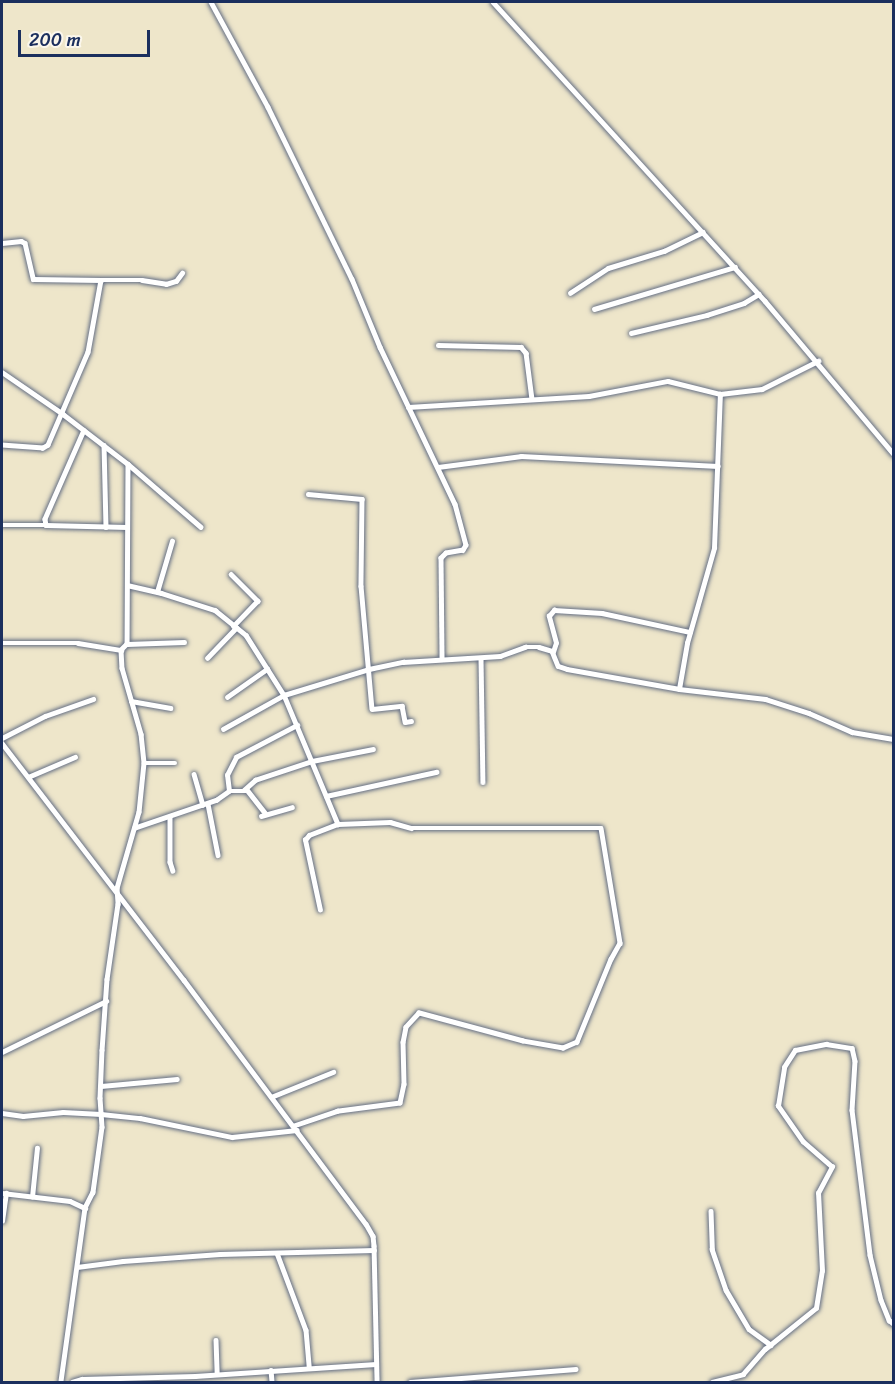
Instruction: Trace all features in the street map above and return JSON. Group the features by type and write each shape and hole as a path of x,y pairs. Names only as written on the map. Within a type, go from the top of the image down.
{"street":[{"path":"211,2 279,128 352,279 408,407 455,504 466,545 463,550 446,553 441,558 442,659"},
{"path":"493,2 759,294 818,361 894,454"},
{"path":"570,293 608,268 664,251 703,232"},
{"path":"2,243 21,241 25,243 33,279 142,280 166,284 176,281 182,273"},
{"path":"594,309 735,267"},
{"path":"2,445 46,447 63,414 88,352 101,280"},
{"path":"631,333 707,315 744,303 759,294"},
{"path":"438,345 521,347 526,353 532,399"},
{"path":"408,407 589,396 668,381 720,394 762,389 818,361"},
{"path":"2,372 104,445 201,527"},
{"path":"679,689 690,632 714,548 720,394"},
{"path":"46,525 45,519 84,430"},
{"path":"104,445 105,527"},
{"path":"438,468 521,456 718,466"},
{"path":"127,644 128,464"},
{"path":"308,494 362,498 361,586 372,709 402,706 405,722 411,721"},
{"path":"2,525 127,527"},
{"path":"158,592 172,541"},
{"path":"207,658 258,601 231,574"},
{"path":"127,585 215,610 246,635 284,695 338,824"},
{"path":"690,632 602,613 554,610 549,616 555,634 553,652 558,666 679,689 765,699 809,713 852,732 894,739"},
{"path":"61,1383 85,1208 93,1192 102,1127 100,1086 118,881 139,812 144,763 141,734 122,668 121,650 127,644 184,642"},
{"path":"2,643 78,643 121,650"},
{"path":"223,729 284,695 369,669 403,662 500,656 525,647 547,648 553,652"},
{"path":"481,658 483,782"},
{"path":"227,697 267,669"},
{"path":"2,738 45,716 93,699"},
{"path":"132,701 170,708"},
{"path":"229,791 229,769 236,757 297,725"},
{"path":"2,743 366,1224 373,1236 374,1250 377,1383"},
{"path":"244,790 255,780 312,760 373,749"},
{"path":"28,777 75,757"},
{"path":"144,763 175,763"},
{"path":"327,796 436,772"},
{"path":"194,774 205,804 218,855"},
{"path":"134,828 205,804 229,791 244,790 250,793 264,815 292,807"},
{"path":"170,817 170,862 173,871"},
{"path":"2,1113 23,1116 63,1112 140,1118 232,1137 295,1128 338,1111 400,1103 404,1084 403,1042 406,1027 419,1013 523,1041 563,1048 577,1042 611,959 620,944 601,828 411,828 390,822 338,824 309,835 305,840 320,910"},
{"path":"2,1052 106,1001"},
{"path":"712,1383 743,1374 771,1345 816,1308 822,1271 818,1193 832,1167 803,1142 778,1106 784,1067 795,1050 811,1045 852,1048 855,1061 852,1110 870,1254 881,1300 889,1320 894,1324"},
{"path":"271,1097 333,1072"},
{"path":"100,1086 177,1078"},
{"path":"32,1197 37,1148"},
{"path":"2,1221 4,1193 70,1201 85,1208"},
{"path":"711,1211 713,1255 726,1290 749,1329 771,1345"},
{"path":"77,1267 123,1261 374,1250"},
{"path":"277,1253 306,1330 309,1368"},
{"path":"216,1340 217,1374"},
{"path":"72,1383 82,1379 217,1374 376,1364"},
{"path":"410,1383 575,1369"},
{"path":"271,1370 272,1383"}]}
